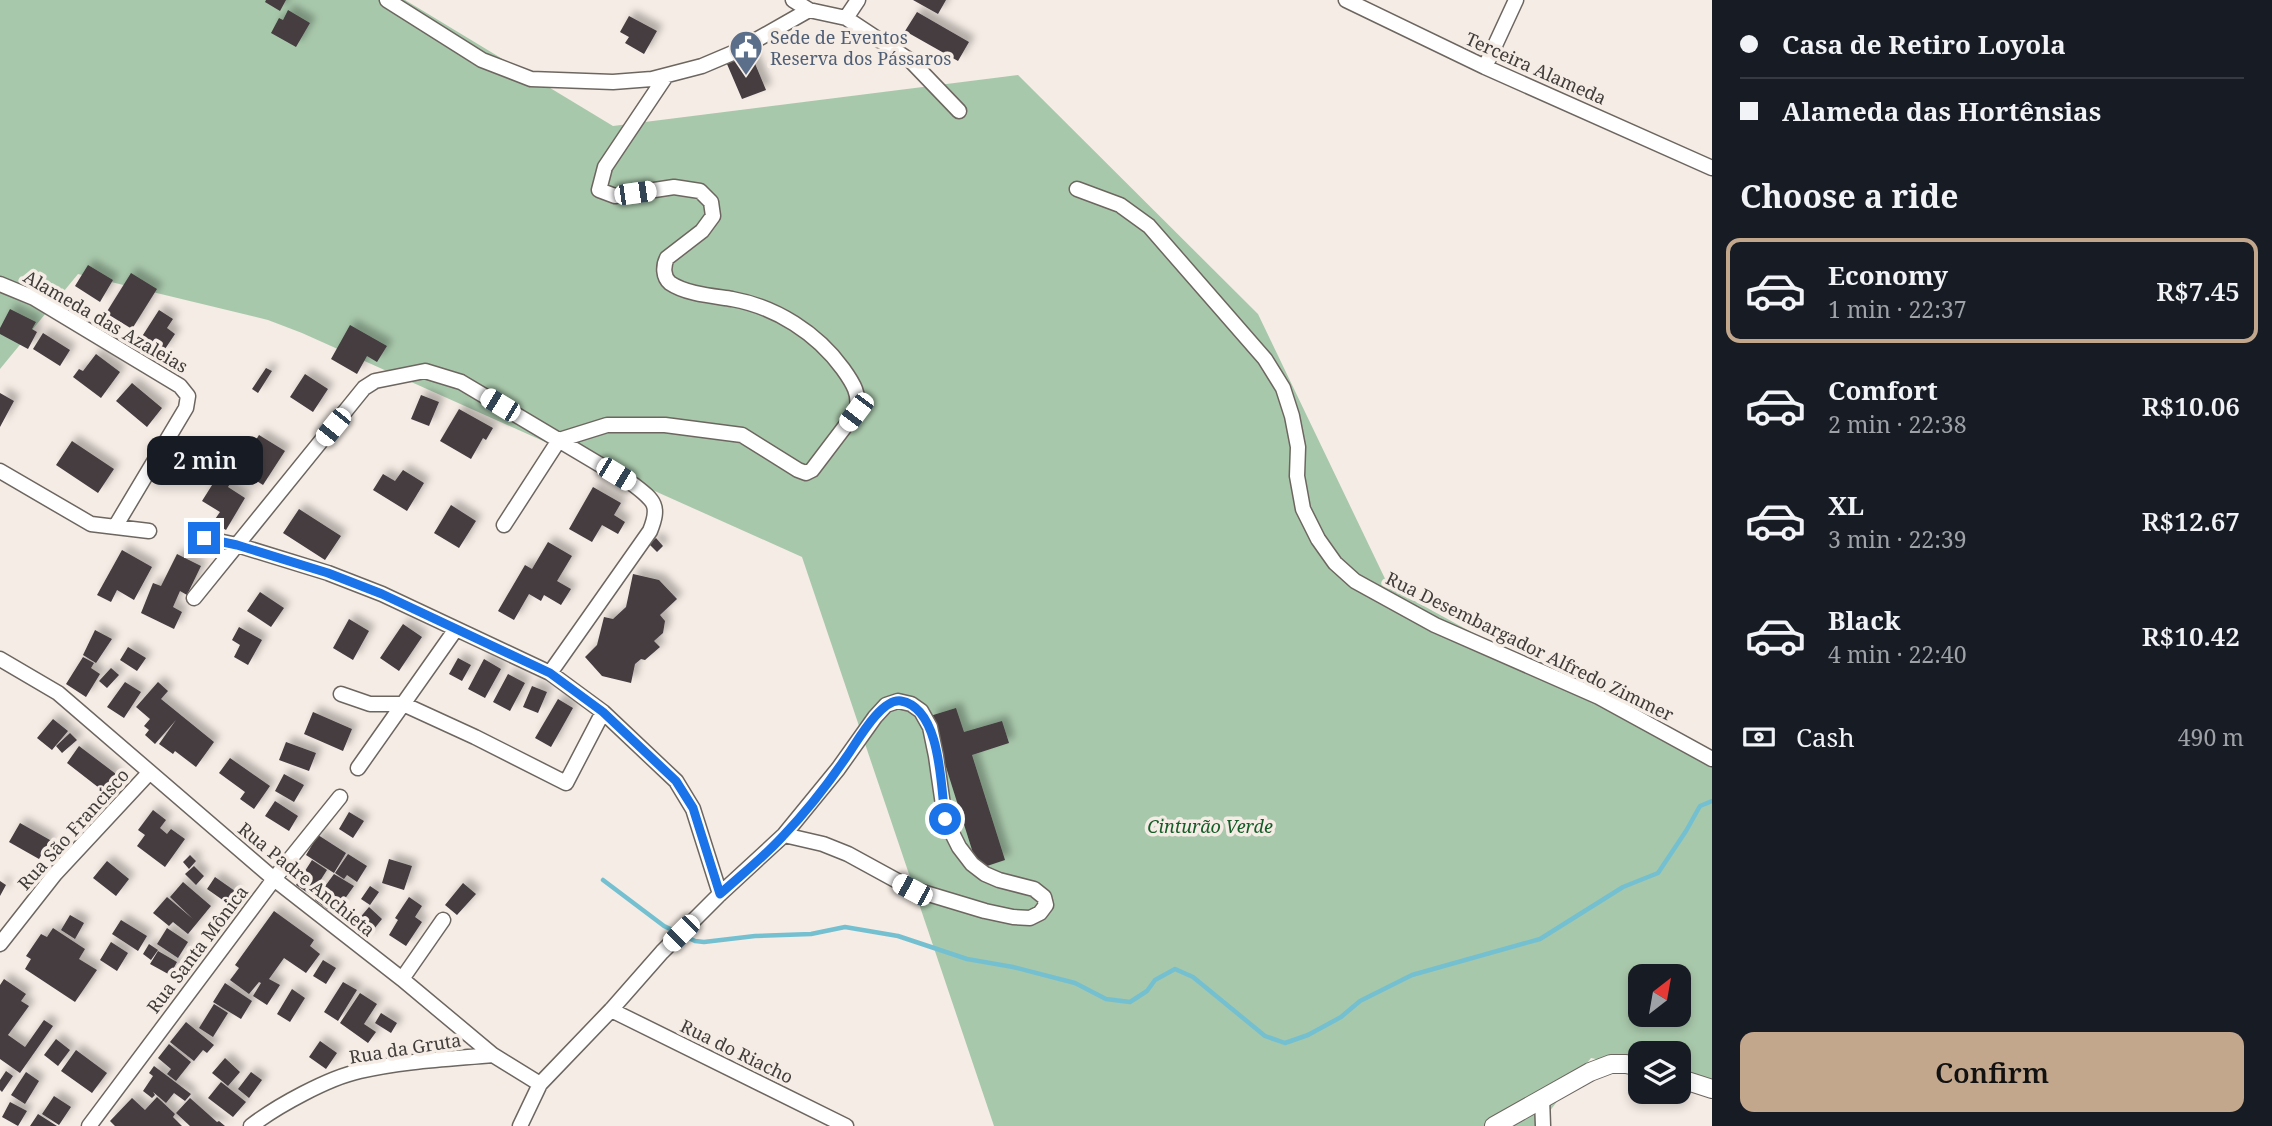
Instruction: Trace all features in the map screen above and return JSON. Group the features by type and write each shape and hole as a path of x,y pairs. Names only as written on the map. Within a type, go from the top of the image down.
{"main road":[{"path":"1493,1126 1590,1072 1611,1064 1628,1064"},
{"path":"1691,1082 1712,1089"}],"street":[{"path":"387,0 482,60 531,79 613,82 652,79 702,66 735,52 809,10"},
{"path":"793,0 809,10 846,18 911,61 959,111"},
{"path":"846,18 858,0"},
{"name":"Terceira Alameda","path":"1346,0 1485,67 1712,169"},
{"path":"1485,67 1516,0"},
{"path":"504,524 559,440 607,425 665,425 742,435 806,473 812,470 856,412 859,402 856,390 827,350 800,326 746,302 684,289 670,283 665,276 664,264 667,258 702,231 713,216 711,202 700,191 674,187 615,197 599,190 605,167 666,76"},
{"name":"Rua Desembargador Alfredo Zimmer","path":"1077,189 1121,205 1149,226 1265,359 1283,388 1292,416 1298,447 1297,476 1303,509 1318,539 1335,564 1355,581 1435,625 1599,697 1712,759"},
{"name":"Alameda das Azaleias","path":"0,284 45,304 180,386 188,396 186,408 115,527"},
{"path":"194,598 364,388 375,381 425,371 461,382 635,485 652,498 656,515 650,531 550,673"},
{"path":"0,471 91,524 149,531"},
{"path":"204,538 237,545 328,573 382,594 550,673 603,712 676,781 693,808 720,894"},
{"path":"358,768 456,629"},
{"name":"Rua Padre Anchieta","path":"0,659 58,694 274,878 493,1055 540,1084"},
{"path":"341,694 370,704 403,704 566,783 603,712"},
{"path":"520,1126 540,1084 662,953 784,835 886,705 898,701 911,704 921,711 930,727 945,819 959,847 972,864 999,880 1034,889 1044,897 1046,905 1040,913 1030,918 1013,918 985,911 912,890 848,854 823,844 784,835"},
{"name":"Rua São Francisco","path":"0,944 55,874 149,773"},
{"name":"Rua Santa Mônica","path":"89,1126 274,878 340,797"},
{"path":"402,979 443,920"},
{"name":"Rua do Riacho","path":"611,1010 846,1126"},
{"name":"Rua da Gruta","path":"250,1126 307,1091 358,1071 493,1055"},
{"path":"1542,1098 1543,1126"}],"green space":[{"name":"Cinturão Verde","path":"0,0 405,0 613,126 1018,75 1258,314 1389,587 1712,764 1712,1083 1691,1079 1691,1041 1628,1041 1628,1066 1591,1058 1538,1126 994,1126 802,557 302,333 268,320 78,274 0,369"}],"building":[{"path":"286,0 280,11 265,2"},
{"path":"913,0 946,0 938,14"},
{"path":"288,10 310,23 296,47 271,33 279,18 283,20"},
{"path":"917,12 969,42 958,61 905,31"},
{"path":"629,16 657,31 644,54 625,43 629,37 620,32"},
{"name":"Sede de Eventos Reserva dos Pássaros","path":"751,54 766,90 742,99 727,64"},
{"path":"88,265 113,280 100,302 75,286"},
{"path":"131,273 157,289 132,329 106,313"},
{"path":"10,309 36,322 32,329 37,332 28,349 0,334 0,328"},
{"path":"159,310 173,319 167,328 175,334 163,352 141,338"},
{"path":"350,325 387,346 377,362 367,356 357,374 331,359"},
{"path":"43,333 70,350 60,366 33,349"},
{"path":"96,354 120,372 101,398 73,377 79,369 83,371"},
{"path":"266,368 272,371 258,393 252,389"},
{"path":"305,374 328,389 313,412 290,397"},
{"path":"132,383 162,408 147,427 116,401"},
{"path":"0,393 14,401 0,427"},
{"path":"421,395 439,402 429,426 411,419"},
{"path":"459,409 493,428 486,440 483,438 471,459 440,441"},
{"path":"259,435 285,451 263,485 238,469"},
{"path":"72,441 114,469 98,493 56,465"},
{"path":"403,470 424,483 407,511 373,490 383,474 395,481"},
{"path":"219,474 231,482 228,487 245,498 226,530 213,522 220,512 202,501"},
{"path":"593,487 621,503 614,515 625,522 618,534 602,525 592,542 569,529"},
{"path":"451,505 476,521 459,548 434,533"},
{"path":"299,509 341,536 325,560 283,533"},
{"path":"656,538 663,546 657,552 649,544"},
{"path":"548,542 572,556 557,581 571,589 561,605 544,595 541,601 529,594 514,620 498,611 525,565 532,569"},
{"path":"122,550 152,567 134,600 117,590 111,602 97,595"},
{"path":"177,554 201,566 187,595 180,591 173,607 182,612 174,629 141,613 153,583 161,586"},
{"path":"633,574 659,580 677,599 660,615 665,621 663,633 654,641 660,647 645,660 641,659 635,664 631,683 602,676 585,657 597,645 604,617 613,619 626,607"},
{"path":"260,592 284,608 271,627 247,611"},
{"path":"349,619 369,631 353,660 333,648"},
{"path":"403,624 422,637 399,671 380,658"},
{"path":"239,627 262,640 248,665 234,657 240,645 232,640"},
{"path":"95,630 112,639 96,663 83,655"},
{"path":"128,647 146,658 137,671 120,660"},
{"path":"83,657 94,663 91,668 100,674 86,697 66,684"},
{"path":"458,658 471,665 462,681 449,674"},
{"path":"484,659 501,669 485,698 468,689"},
{"path":"111,668 119,675 107,688 99,681"},
{"path":"508,674 525,683 510,711 493,702"},
{"path":"125,682 141,692 124,718 107,707"},
{"path":"158,682 168,691 161,699 214,742 196,767 175,751 173,754 159,744 176,720 155,744 145,735 149,730 144,726 150,719 136,707"},
{"path":"532,686 547,692 538,713 523,707"},
{"path":"558,699 573,708 551,747 535,738"},
{"path":"956,708 964,732 1002,721 1009,743 972,755 1005,860 978,869 930,716"},
{"path":"313,712 352,729 343,751 304,734"},
{"path":"53,719 68,731 52,750 37,738"},
{"path":"70,733 77,740 62,753 56,746"},
{"path":"286,742 316,753 309,771 279,760"},
{"path":"79,746 116,774 103,791 67,763"},
{"path":"230,758 270,786 254,809 240,799 245,792 219,773"},
{"path":"284,774 304,785 294,802 275,791"},
{"path":"275,801 298,816 289,831 265,816"},
{"path":"153,810 166,820 160,828 167,834 171,829 185,839 165,867 137,846 145,835 138,830"},
{"path":"349,812 364,821 353,838 339,829"},
{"path":"20,823 50,840 39,859 9,842"},
{"path":"318,835 346,853 334,873 306,855"},
{"path":"348,854 367,866 357,882 347,875 344,879 335,873"},
{"path":"190,855 196,861 189,869 183,862"},
{"path":"389,859 412,866 404,890 382,883"},
{"path":"312,860 327,870 311,895 296,885"},
{"path":"107,861 129,879 116,896 93,878"},
{"path":"194,866 204,876 196,885 185,874"},
{"path":"334,874 354,886 334,914 315,900"},
{"path":"215,877 235,891 227,903 207,889"},
{"path":"0,881 6,885 0,896"},
{"path":"183,882 211,906 188,934 173,922 169,926 153,913 167,897 193,919 170,897"},
{"path":"463,883 476,894 457,915 445,905"},
{"path":"370,886 379,892 370,905 361,899"},
{"path":"409,897 422,906 415,917 422,922 406,946 389,935 398,920 395,918"},
{"path":"369,907 382,919 366,939 352,927"},
{"path":"274,911 314,940 310,946 320,954 306,973 284,958 269,979 280,985 267,1005 253,996 261,983 249,994 230,980 239,968 235,965"},
{"path":"70,915 84,923 75,939 61,930"},
{"path":"121,920 147,936 138,951 112,934"},
{"path":"53,928 85,949 79,959 97,970 75,1002 25,969 31,959 26,956 41,934 47,937"},
{"path":"167,928 188,942 178,958 157,944"},
{"path":"111,942 128,953 117,971 100,960"},
{"path":"149,944 158,950 151,960 143,954"},
{"path":"158,951 177,962 170,975 150,964"},
{"path":"323,960 336,968 326,984 313,976"},
{"path":"4,979 26,994 21,1001 29,1006 8,1035 25,1047 44,1020 53,1026 20,1073 0,1059 0,985"},
{"path":"343,982 357,990 338,1021 324,1012"},
{"path":"225,983 252,1001 241,1019 213,1002"},
{"path":"292,989 305,998 290,1022 277,1014"},
{"path":"360,993 377,1004 364,1024 376,1032 368,1043 340,1023"},
{"path":"214,1004 228,1013 213,1037 199,1028"},
{"path":"381,1013 397,1023 391,1033 375,1023"},
{"path":"186,1022 214,1045 207,1053 203,1050 194,1061 170,1042"},
{"path":"56,1039 70,1050 58,1066 44,1055"},
{"path":"320,1041 337,1053 326,1069 309,1057"},
{"path":"169,1044 191,1062 176,1081 167,1074 171,1069 158,1058"},
{"path":"76,1050 107,1073 92,1093 61,1071"},
{"path":"225,1058 240,1072 228,1086 212,1073"},
{"path":"154,1066 191,1094 185,1101 174,1093 166,1103 153,1092 155,1095 152,1098 143,1091 153,1076 149,1073"},
{"path":"6,1071 13,1076 2,1092 0,1080"},
{"path":"26,1072 39,1081 25,1104 11,1095"},
{"path":"251,1072 262,1080 249,1098 238,1089"},
{"path":"221,1082 246,1102 233,1117 208,1098"},
{"path":"54,1096 71,1107 59,1125 42,1114"},
{"path":"157,1097 175,1114 173,1117 182,1126 115,1126 110,1121 132,1098 145,1110"},
{"path":"190,1098 225,1126 190,1126 176,1113"},
{"path":"10,1102 27,1111 18,1126 2,1117"},
{"path":"38,1114 57,1126 30,1126"}],"waterway":[{"path":"603,880 664,926 695,941 811,934 845,927 898,936 967,959 1013,967 1075,983 1106,999 1130,1002 1147,991 1155,980 1175,969 1193,977 1265,1036 1285,1043 1308,1035 1341,1017 1360,1001 1412,975 1540,939 1623,887 1658,873 1700,806 1712,801"}],"place":[{"name":"Sede de Eventos Reserva dos Pássaros","path":"746,77"}],"route":[{"path":"204,538 237,545 328,573 382,594 550,673 603,712 676,781 693,808 720,894 784,835 838,769 875,717 886,705 898,701 911,704 921,711 930,727 945,819"}]}
